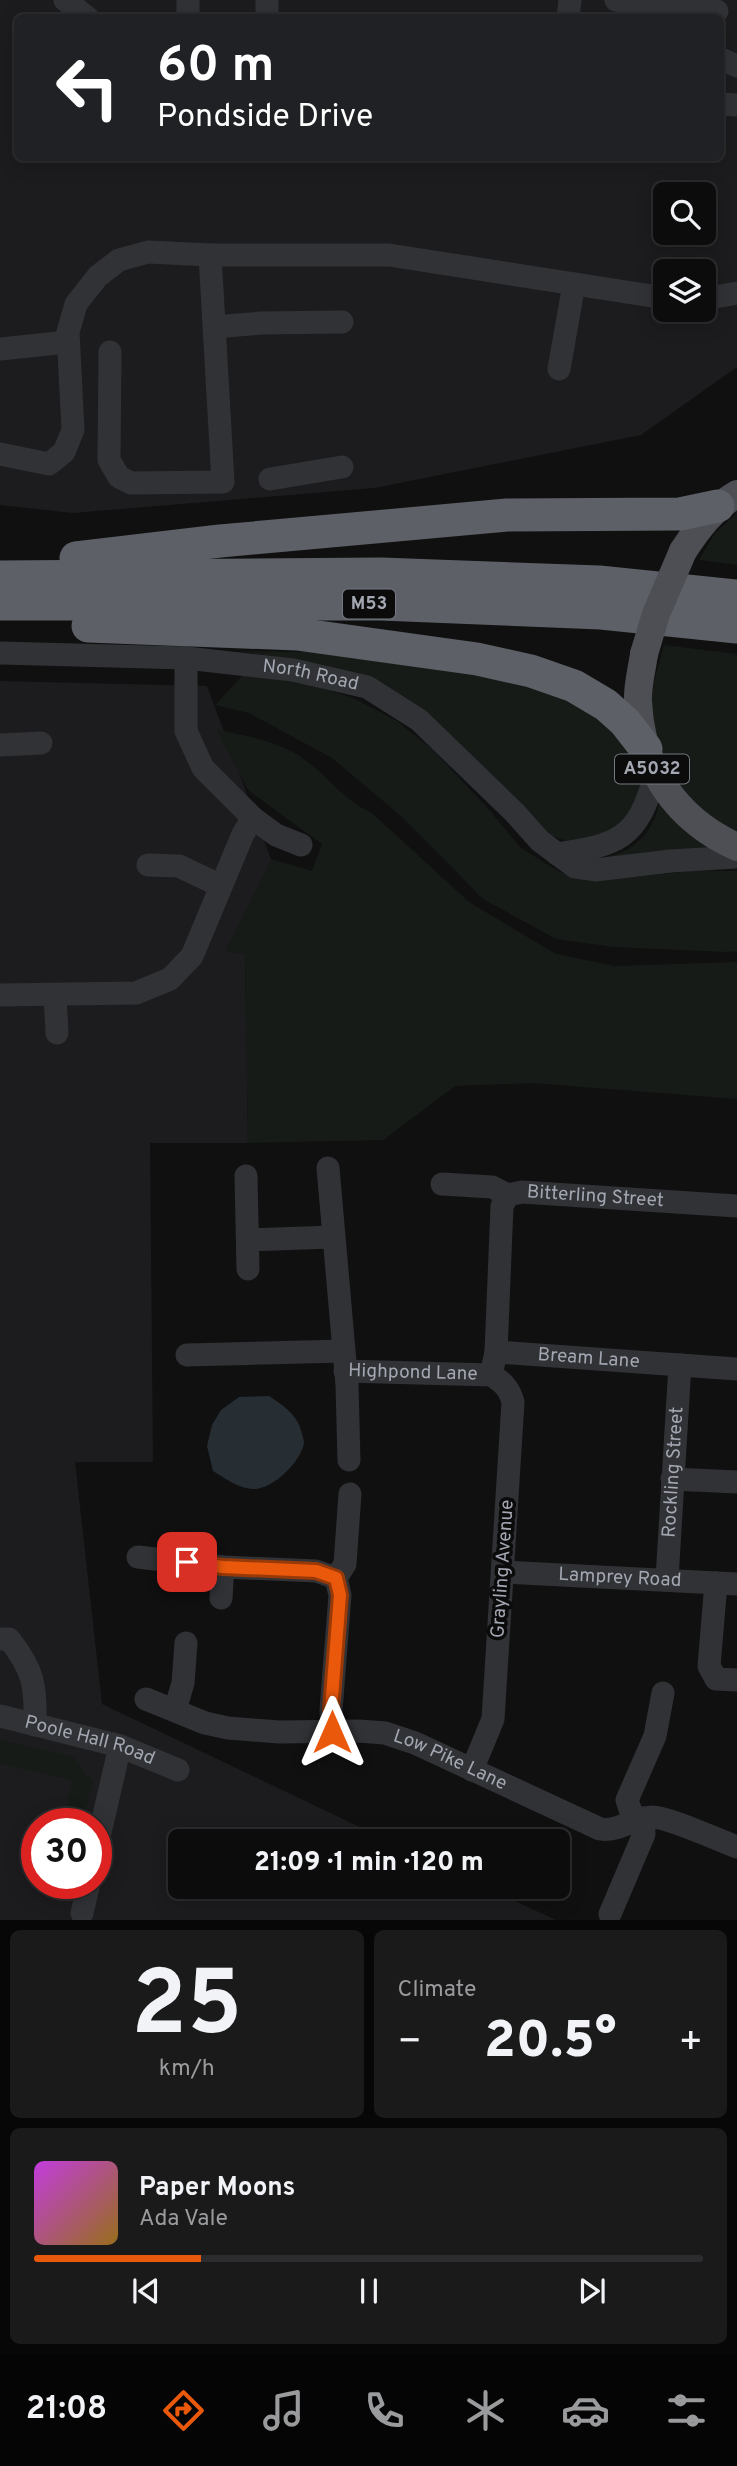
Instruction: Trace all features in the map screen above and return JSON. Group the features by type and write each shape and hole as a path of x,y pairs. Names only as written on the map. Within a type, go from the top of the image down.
{"highway":[{"path":"0,567 220,541 508,515 680,514 727,500"},
{"name":"M53","path":"0,577 381,574 599,582 737,596"},
{"name":"M53","path":"0,604 382,604 601,614 737,627"},
{"path":"0,623 297,634 477,659 531,671 574,686 606,705 625,722 650,762"}],"main road":[{"name":"A5032","path":"727,500 697,528 682,551 656,614 644,654 638,700 650,762 677,803 717,838 737,847"}],"street":[{"path":"65,0 83,14"},
{"path":"616,0 717,9"},
{"path":"0,454 50,464 64,452 73,430 68,332 76,304 99,276 120,260 148,252 210,255 388,255 653,296"},
{"path":"110,352 109,460 119,477 131,482 223,482 210,255"},
{"path":"559,369 574,284"},
{"path":"716,298 737,293"},
{"path":"215,327 261,323 342,322"},
{"path":"0,349 68,342"},
{"path":"270,479 342,467"},
{"name":"North Road","path":"0,653 186,658 293,670 367,687 419,720 514,812 540,841 575,867 595,870 737,857"},
{"path":"186,658 186,731 203,768 253,818 276,835 301,845"},
{"path":"0,745 41,743"},
{"path":"557,854 604,847 620,838 639,818 650,762"},
{"path":"0,995 136,993 170,979 192,956 243,834 253,818"},
{"path":"148,865 179,866 221,886"},
{"path":"55,995 57,1033"},
{"name":"Highpond Lane","path":"328,1168 344,1361 491,1375"},
{"path":"246,1177 248,1269"},
{"path":"442,1184 492,1187 508,1195"},
{"name":"Bitterling Street","path":"491,1375 496,1352 502,1206 508,1195 522,1192 737,1206"},
{"path":"248,1240 332,1237"},
{"name":"Bream Lane","path":"496,1352 737,1369"},
{"path":"187,1355 344,1361 349,1460"},
{"name":"Rockling Street","path":"667,1579 680,1365"},
{"name":"Grayling Avenue","path":"472,1770 493,1719 513,1402 503,1381 491,1375"},
{"path":"672,1479 737,1482"},
{"path":"332,1732 331,1710 340,1595 336,1578 345,1564 351,1494"},
{"path":"138,1557 223,1567 316,1571 336,1578"},
{"path":"221,1598 223,1567"},
{"name":"Lamprey Road","path":"503,1572 726,1583"},
{"path":"726,1583 709,1666 716,1679 737,1680"},
{"path":"0,1639 9,1639 25,1659 36,1698 36,1725"},
{"path":"175,1710 183,1683 186,1643"},
{"path":"610,1914 644,1835 627,1800 655,1736 663,1693"},
{"name":"Low Pike Lane","path":"146,1699 205,1723 228,1728 279,1732 385,1733 415,1743 600,1829 611,1830 638,1819"},
{"name":"Poole Hall Road","path":"0,1716 120,1746 178,1770"},
{"path":"106,1808 120,1746"},
{"path":"638,1819 662,1819 737,1847"},
{"path":"82,1913 85,1899"}],"shaded area":[{"path":"0,0 737,0 737,367 641,435 374,488 73,513 0,505"},
{"path":"737,513 737,565 699,560 715,533"},
{"path":"664,645 737,654 737,832 726,828 690,800 664,763 650,709"},
{"path":"238,651 313,652 462,671 589,701 635,757 640,784 637,796 626,818 615,829 573,843 546,834 445,730 307,662"},
{"path":"243,675 287,677 353,698 397,721 432,749 521,848 560,872 593,881 692,871 737,871 737,951 614,947 556,939 483,899 402,817 332,758 249,713 215,705"},
{"path":"0,681 207,686 271,859 245,954 248,1143 150,1143 153,1462 75,1462 102,1704 364,1829 168,1829 168,1899 511,1899 556,1920 0,1920"},
{"path":"216,729 273,743 304,759 353,802 372,813 469,902 556,954 615,966 737,962 737,1099 532,1083 455,1086 383,1140 248,1143 245,954 225,951 271,859 312,871 322,844 248,790"},
{"path":"659,802 687,833 715,851 610,864 610,856 628,849 643,837 654,821"},
{"path":"269,1396 294,1417 304,1443 302,1450 292,1466 269,1485 253,1489 242,1487 213,1471 207,1446 212,1425 221,1410 239,1397"},
{"path":"0,1740 72,1756 93,1783 86,1808 66,1808 72,1780 0,1764"}],"route":[{"path":"187,1562 223,1567 316,1571 336,1578 340,1595 331,1710 332,1732"}]}
